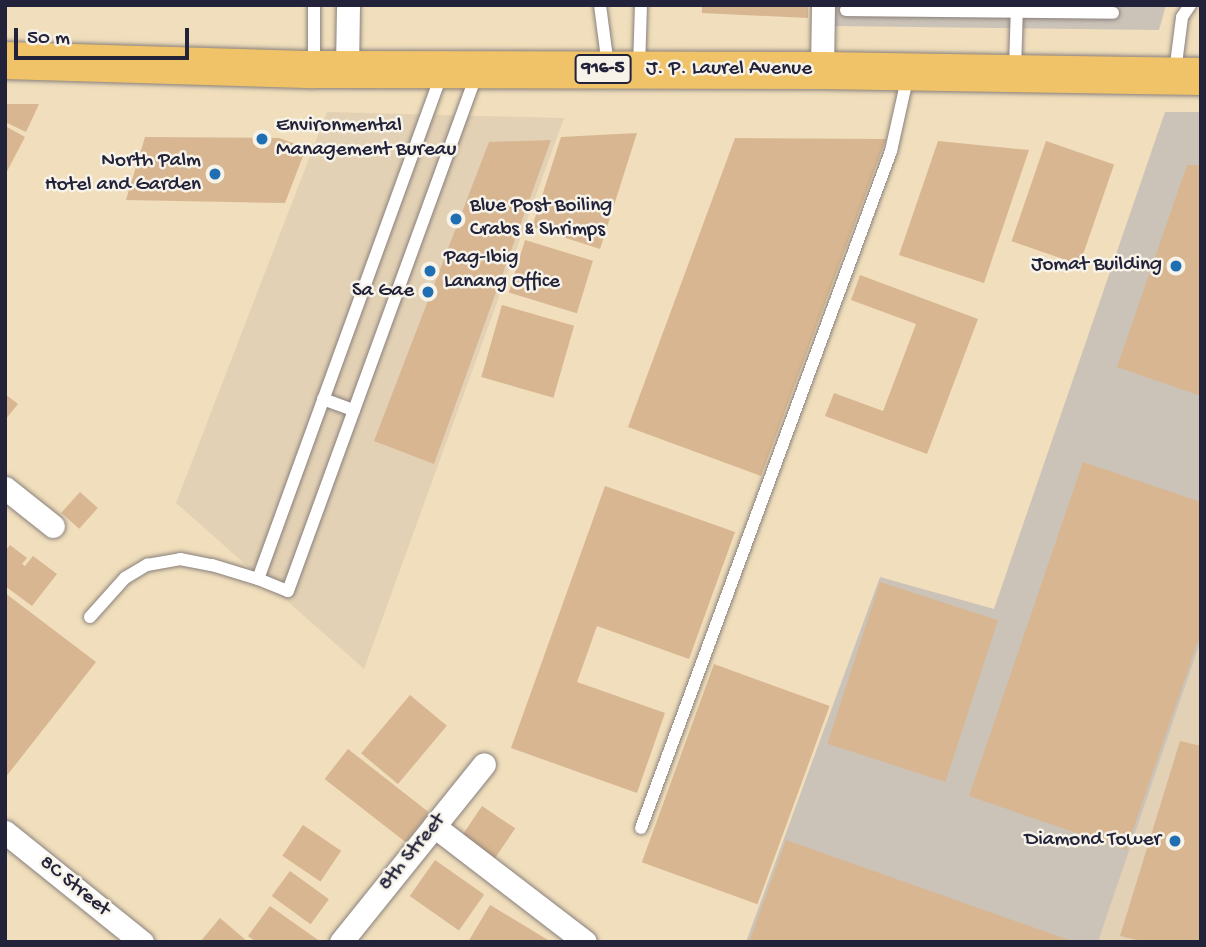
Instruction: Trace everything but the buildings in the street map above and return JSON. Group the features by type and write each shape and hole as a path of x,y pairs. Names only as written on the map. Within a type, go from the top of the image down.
{"main road":[{"name":"J. P. Laurel Avenue","path":"5,60 330,69 822,70 1188,76"}],"street":[{"path":"330,69 348,5"},
{"path":"822,70 823,5"},
{"path":"5,488 54,526"},
{"name":"8th Street","path":"341,942 484,764"},
{"path":"435,826 573,938"},
{"name":"8C Street","path":"5,832 142,942"}],"lane":[{"path":"314,5 330,69"},
{"path":"600,5 624,70"},
{"path":"624,70 641,5"},
{"path":"1188,76 1182,17 1190,5"},
{"path":"1015,73 1017,8"},
{"path":"846,10 1017,8 1113,13"},
{"path":"258,579 323,399 461,69"},
{"path":"90,617 125,578 147,565 180,559 212,565 288,591 354,410 461,69"},
{"path":"640,828 891,151 909,72"},
{"path":"323,399 354,410"}],"shaded area":[{"path":"834,5 1166,5 1159,30 834,26"},
{"path":"327,112 564,118 364,669 176,503"},
{"path":"1165,112 1201,112 1201,640 1098,942 746,942 880,577 994,609"},
{"name":"Diamond Tower","path":"1201,640 1201,942 1098,942"}],"place":[{"name":"Environmental Management Bureau","path":"262,139"},
{"name":"North Palm Hotel and Garden","path":"215,174"},
{"name":"Blue Post Boiling Crabs & Shrimps","path":"456,219"},
{"name":"Jomat Building","path":"1176,266"},
{"name":"Pag-Ibig Lanang Office","path":"430,271"},
{"name":"Sa Gae","path":"428,292"},
{"name":"Diamond Tower","path":"1175,841"}]}
